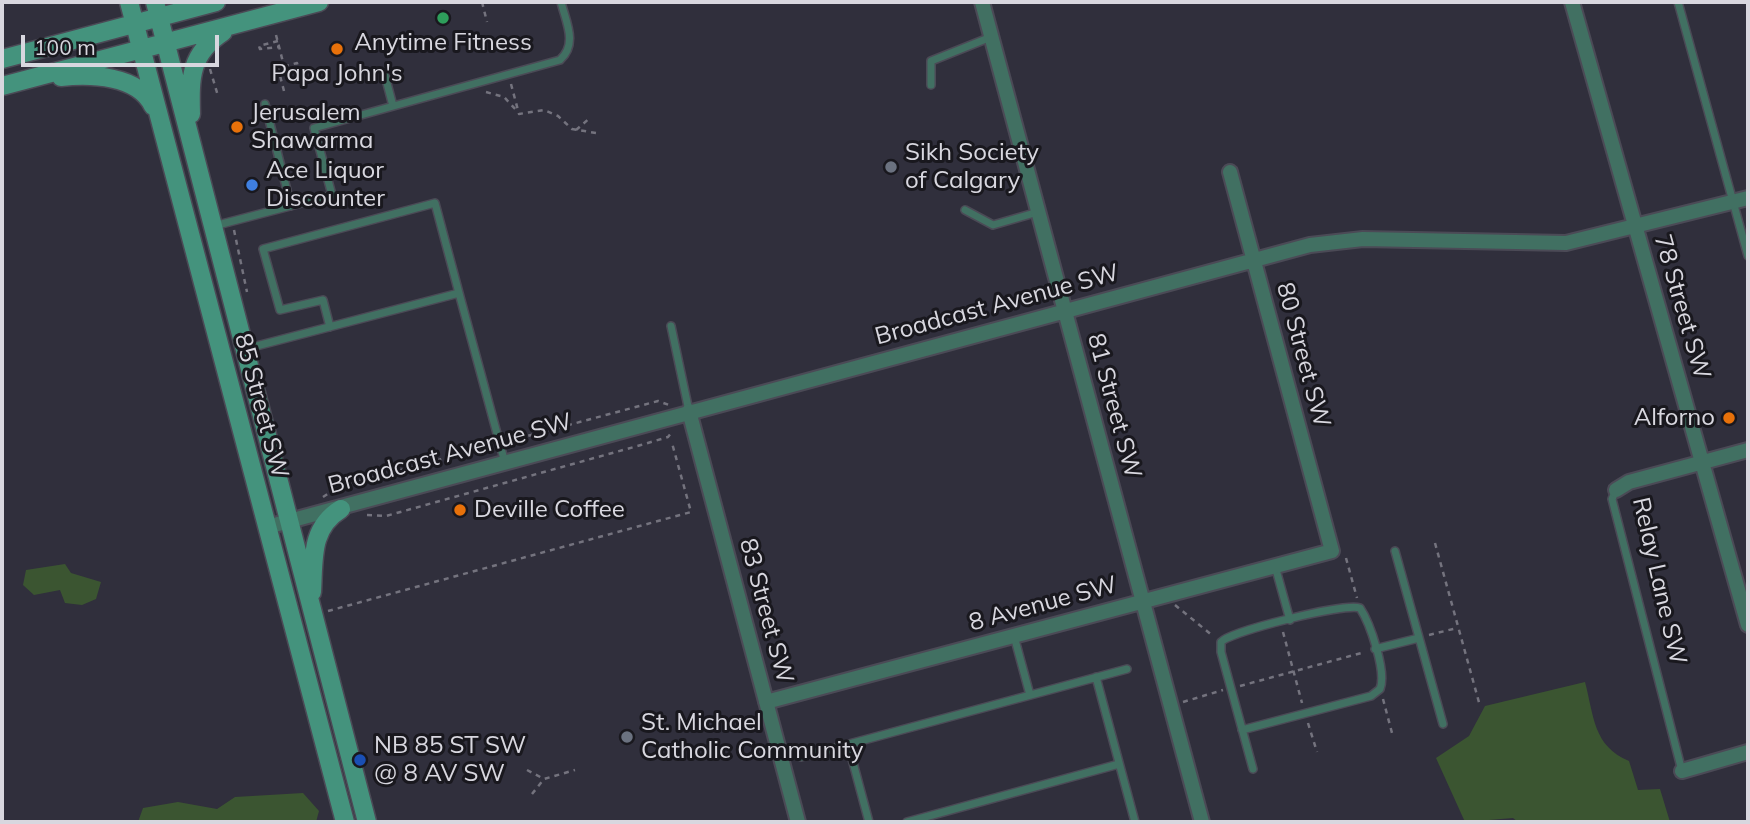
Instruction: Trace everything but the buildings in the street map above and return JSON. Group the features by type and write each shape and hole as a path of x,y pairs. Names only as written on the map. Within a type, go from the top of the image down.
{"main road":[{"name":"85 Street SW","path":"129,2 345,822"},
{"path":"2,59 134,23 157,9 216,2"},
{"path":"2,86 319,2"},
{"name":"85 Street SW","path":"157,9 288,522 318,611 367,822"},
{"path":"191,142 191,90 196,58 207,43 237,24"},
{"path":"22,80 75,76 117,80 142,92 159,119"},
{"path":"318,611 315,540 328,517 341,509"}],"street":[{"name":"81 Street SW","path":"982,2 1202,822"},
{"name":"78 Street SW","path":"1572,2 1746,607 1748,625"},
{"name":"80 Street SW","path":"1230,172 1332,551"},
{"name":"Broadcast Avenue SW","path":"267,527 1310,245 1363,239 1552,244 1637,228 1748,198"},
{"name":"83 Street SW","path":"689,411 798,822"},
{"path":"1703,463 1748,450"},
{"name":"Relay Lane SW","path":"1616,490 1629,482 1703,463"},
{"name":"8 Avenue SW","path":"766,702 1332,551"},
{"path":"1682,771 1748,752"}],"lane":[{"path":"213,226 332,195 314,128 560,60 569,50 571,42 561,2"},
{"path":"1678,2 1748,257"},
{"path":"931,85 931,61 991,37"},
{"path":"384,72 393,106"},
{"path":"265,104 291,206"},
{"path":"330,327 323,300 280,310 263,249 435,203 505,463"},
{"path":"965,210 993,225 1039,212"},
{"path":"244,350 459,293"},
{"path":"671,326 689,411"},
{"name":"Relay Lane SW","path":"1616,490 1612,499 1682,771"},
{"path":"1395,551 1443,724"},
{"path":"1274,566 1290,620"},
{"path":"1242,730 1371,696 1380,689 1382,676 1368,621 1360,608 1346,607 1290,620 1230,636 1221,642 1231,688 1242,730 1253,769"},
{"path":"1014,636 1030,695"},
{"path":"1375,649 1419,638"},
{"path":"801,757 1128,669"},
{"path":"1096,677 1135,822"},
{"path":"848,744 869,822"},
{"path":"907,822 1119,764"}],"path":[{"path":"482,2 488,22"},
{"path":"276,35 284,66"},
{"path":"278,41 259,46 260,49 279,47"},
{"path":"284,91 278,68 297,63 300,74"},
{"path":"209,65 218,96"},
{"path":"510,81 519,114"},
{"path":"484,91 504,97 519,114"},
{"path":"519,114 536,110 552,112 576,130 596,133"},
{"path":"576,130 591,117"},
{"path":"318,611 691,512 672,443"},
{"path":"1435,543 1480,706"},
{"path":"1346,558 1360,608"},
{"path":"1172,593 1176,608 1221,642"},
{"path":"1280,623 1317,752"},
{"path":"1419,638 1458,627"},
{"path":"1170,705 1375,649"},
{"path":"1380,689 1392,733"},
{"path":"527,770 544,779"},
{"path":"532,794 544,779 575,770"}],"green space":[{"path":"65,564 71,573 101,582 96,599 82,605 65,603 60,590 34,595 23,585 26,570"},
{"path":"1585,682 1593,718 1602,738 1617,755 1629,761 1638,790 1660,789 1670,822 1518,822 1513,818 1465,822 1436,758 1469,736 1485,706"},
{"path":"303,793 319,811 316,822 138,822 143,808 178,802 217,809 235,797"}],"place":[{"name":"Anytime Fitness","path":"443,18"},
{"name":"Papa John's","path":"337,49"},
{"name":"Jerusalem Shawarma","path":"237,127"},
{"name":"Sikh Society of Calgary","path":"891,167"},
{"name":"Ace Liquor Discounter","path":"252,185"},
{"name":"Alforno","path":"1729,418"},
{"name":"Deville Coffee","path":"460,510"},
{"name":"St. Michael Catholic Community","path":"627,737"},
{"name":"NB 85 ST SW @ 8 AV SW","path":"360,760"}]}
